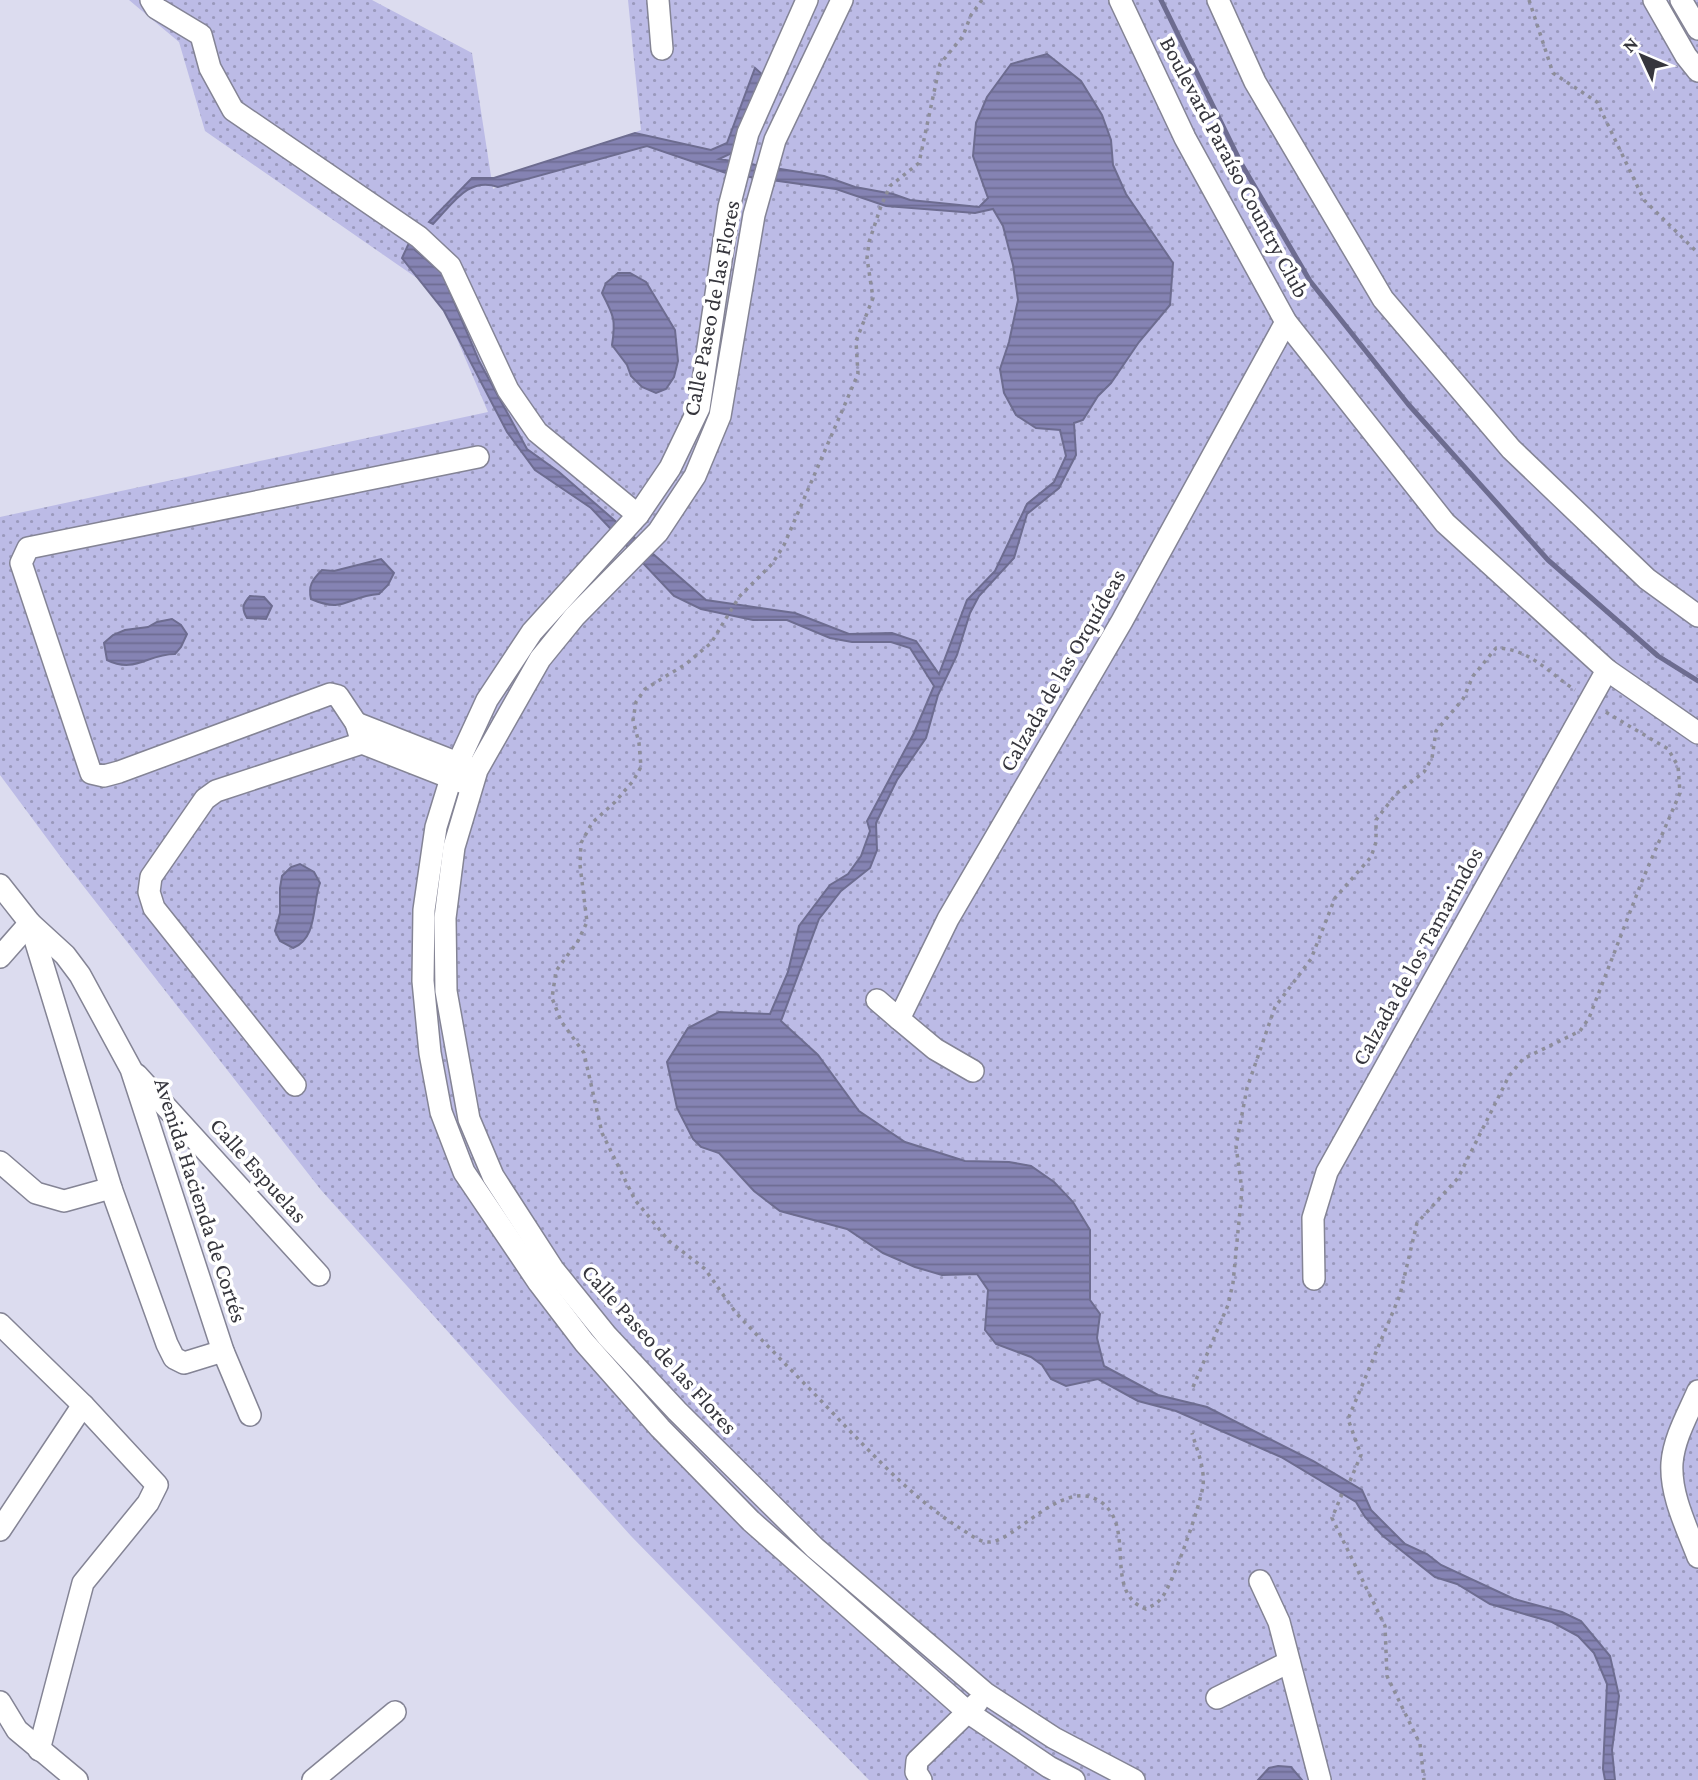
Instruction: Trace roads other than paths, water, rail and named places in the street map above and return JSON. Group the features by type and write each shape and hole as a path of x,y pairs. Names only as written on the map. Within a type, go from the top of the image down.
{"street":[{"path":"151,0 156,8 201,35 210,68 233,110 419,237 450,266 508,390 537,432 638,515"},
{"path":"658,0 662,49"},
{"name":"Calle Paseo de las Flores","path":"807,0 748,133 729,207 699,408 670,468 638,515 532,632 487,700 454,770 436,827 424,910 423,981 430,1053 441,1112 464,1172 491,1215 584,1342 660,1428 751,1521 969,1713 1049,1767 1074,1780"},
{"name":"Calle Paseo de las Flores","path":"842,0 775,140 754,215 720,416 695,476 657,532 575,616 540,659 474,778 454,847 445,918 446,991 469,1119 493,1176 553,1269 607,1336 677,1411 815,1548 985,1693 1054,1738 1134,1780"},
{"name":"Boulevard Paraíso Country Club","path":"1120,0 1185,138 1286,322 1445,523 1607,670 1698,733"},
{"path":"1218,0 1255,82 1383,299 1511,449 1647,579 1698,616"},
{"path":"1654,0 1686,56 1698,71"},
{"path":"1681,0 1698,29"},
{"name":"Calzada de las Orquídeas","path":"899,1019 948,919 1122,621 1286,322"},
{"path":"474,778 359,733 338,696 330,694 119,772 104,776 92,773 20,563 27,548 478,457"},
{"path":"653,494 675,506"},
{"name":"Calzada de los Tamarindos","path":"1314,1279 1313,1218 1327,1172 1607,670"},
{"path":"295,1084 153,908 149,892 151,877 205,799 216,791 359,733"},
{"name":"Avenida Hacienda de Cortés","path":"0,885 30,923 65,955 80,975 131,1069 223,1351 184,1363 174,1358 167,1344 111,1188 30,923"},
{"path":"0,957 30,923"},
{"path":"877,1000 936,1049 973,1071"},
{"name":"Calle Espuelas","path":"131,1069 319,1275"},
{"path":"0,1162 36,1193 64,1201 111,1188"},
{"path":"0,1324 83,1405 157,1485 148,1503 83,1583 39,1750"},
{"path":"223,1351 250,1415"},
{"path":"1698,1391 1678,1438 1672,1463 1674,1492 1698,1558"},
{"path":"0,1530 83,1405"},
{"path":"660,1428 677,1411"},
{"path":"1260,1581 1279,1622 1320,1780"},
{"path":"1217,1698 1289,1662"},
{"path":"921,1780 916,1772 917,1761 969,1713 985,1693"},
{"path":"0,1702 17,1730 78,1780"},
{"path":"313,1780 395,1712"}],"waterway":[{"path":"1161,0 1242,165 1310,281 1408,404 1548,560 1658,656 1698,681"}]}
